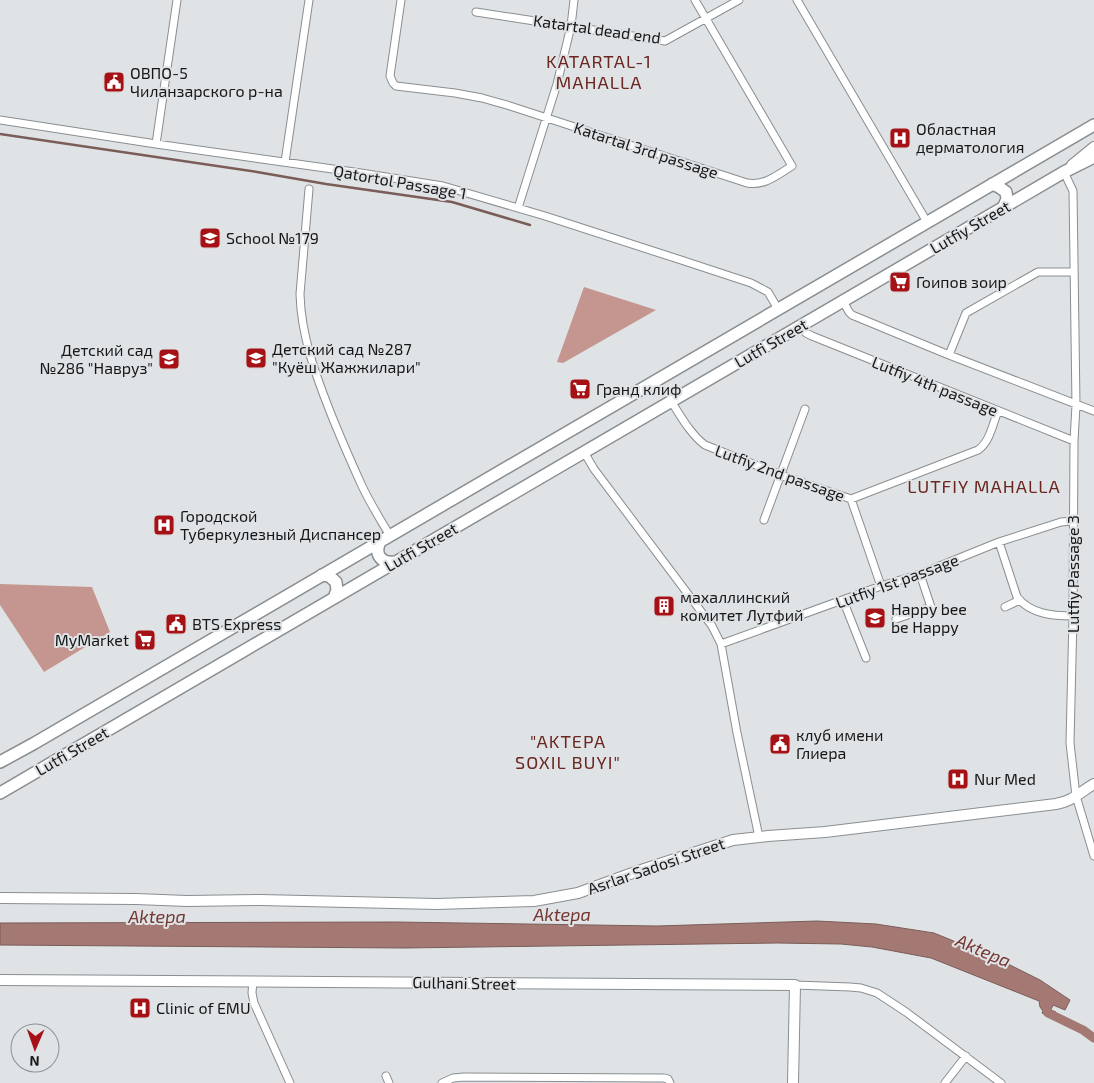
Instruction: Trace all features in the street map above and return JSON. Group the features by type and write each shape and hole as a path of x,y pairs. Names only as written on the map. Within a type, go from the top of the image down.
{"main road":[{"path":"927,222 1094,125"},
{"path":"1064,172 1094,157"},
{"name":"Lutfiy Street","path":"843,301 1064,172"},
{"path":"992,184 1006,192 1007,199 1004,206"},
{"name":"Lutfiy Street","path":"778,309 927,222"},
{"name":"Lutfi Street","path":"0,793 843,301"},
{"name":"Lutfi Street","path":"0,762 778,309"},
{"path":"385,539 378,550 379,558 383,561 395,562"},
{"path":"322,575 329,576 336,582 337,590 334,598"}],"street":[{"path":"156,144 177,0"},
{"path":"285,162 310,0"},
{"name":"Katartal 3rd passage","path":"401,0 390,76 392,84 455,93 510,106 747,183 760,184 766,182 792,166 695,0"},
{"path":"518,208 564,60 574,0"},
{"name":"Katartal dead end","path":"476,12 665,41 739,0"},
{"path":"797,0 927,222"},
{"name":"Qatortol Passage 1","path":"0,120 443,186 678,258 751,283 768,292 778,309"},
{"name":"Lutfiy Street","path":"1064,172 1094,148"},
{"name":"Lutfiy Passage 3","path":"1064,172 1073,191 1076,404 1070,743 1076,796 1094,856"},
{"path":"309,189 300,294 304,332 319,382 338,432 385,539"},
{"path":"949,354 966,313 1038,272 1073,272"},
{"path":"843,301 852,314 1094,411"},
{"name":"Lutfiy 4th passage","path":"800,326 806,333 812,336 1074,441"},
{"name":"Lutfiy 2nd passage","path":"671,401 685,423 700,442 705,445 781,475 851,499 978,450 987,442 998,411"},
{"path":"764,520 805,409"},
{"path":"584,452 594,469 712,626 721,644 759,837"},
{"path":"851,499 881,586"},
{"name":"Lutfiy 1st passage","path":"721,644 881,586 920,574 999,542 1061,522 1073,521"},
{"path":"999,542 1020,600 1026,606 1039,612 1059,616 1073,616"},
{"path":"896,619 931,607 920,574"},
{"path":"843,600 866,658"},
{"path":"1006,607 1020,600"},
{"name":"Asrlar Sadosi Street","path":"1,898 187,901 260,900 437,904 534,901 578,893 733,840 826,832 1056,804 1068,801 1094,784"},
{"name":"Gulhani Street","path":"0,980 795,985 861,988 877,993 889,1000 1001,1083"},
{"path":"253,981 252,993 254,1003 290,1083"},
{"path":"793,1083 795,985"},
{"path":"945,1083 966,1056"},
{"path":"386,1076 389,1083"},
{"path":"442,1083 453,1078 464,1077 664,1078 668,1079 670,1083"}],"shaded area":[{"path":"584,287 656,310 563,363 557,362"},
{"path":"0,584 92,587 110,632 44,672 0,605"},
{"name":"Aktepa","path":"817,921 876,924 934,933 1000,960 1040,980 1070,1000 1065,1010 1053,1005 1051,1010 1056,1012 1052,1019 1042,1013 1039,1001 931,958 872,947 841,944 777,943 404,948 0,945 0,923 396,922 657,926"}],"waterway":[{"path":"0,134 452,202 530,225"},
{"name":"Aktepa","path":"1047,1008 1048,1013 1083,1030 1094,1038"}],"place":[{"name":"ОВПО-5 Чиланзарского р-на","path":"114,82"},
{"name":"Областная дерматология","path":"900,138"},
{"name":"School №179","path":"210,238"},
{"name":"Гоипов зоир","path":"900,282"},
{"name":"Детский сад №287 \"Куёш Жажжилари\"","path":"256,358"},
{"name":"Детский сад №286 \"Навруз\"","path":"169,359"},
{"name":"Гранд клиф","path":"580,389"},
{"name":"Городской Туберкулезный Диспансер","path":"164,525"},
{"name":"махаллинский комитет Лутфий","path":"664,606"},
{"name":"Happy bee be Happy","path":"875,618"},
{"name":"BTS Express","path":"176,624"},
{"name":"MyMarket","path":"145,640"},
{"name":"клуб имени Глиера","path":"780,744"},
{"name":"Nur Med","path":"958,779"},
{"name":"Clinic of EMU","path":"140,1008"}],"district":[{"name":"KATARTAL-1 MAHALLA","path":"599,72"},
{"name":"LUTFIY MAHALLA","path":"984,487"},
{"name":"\"AKTEPA SOXIL BUYI\"","path":"568,752"}]}
